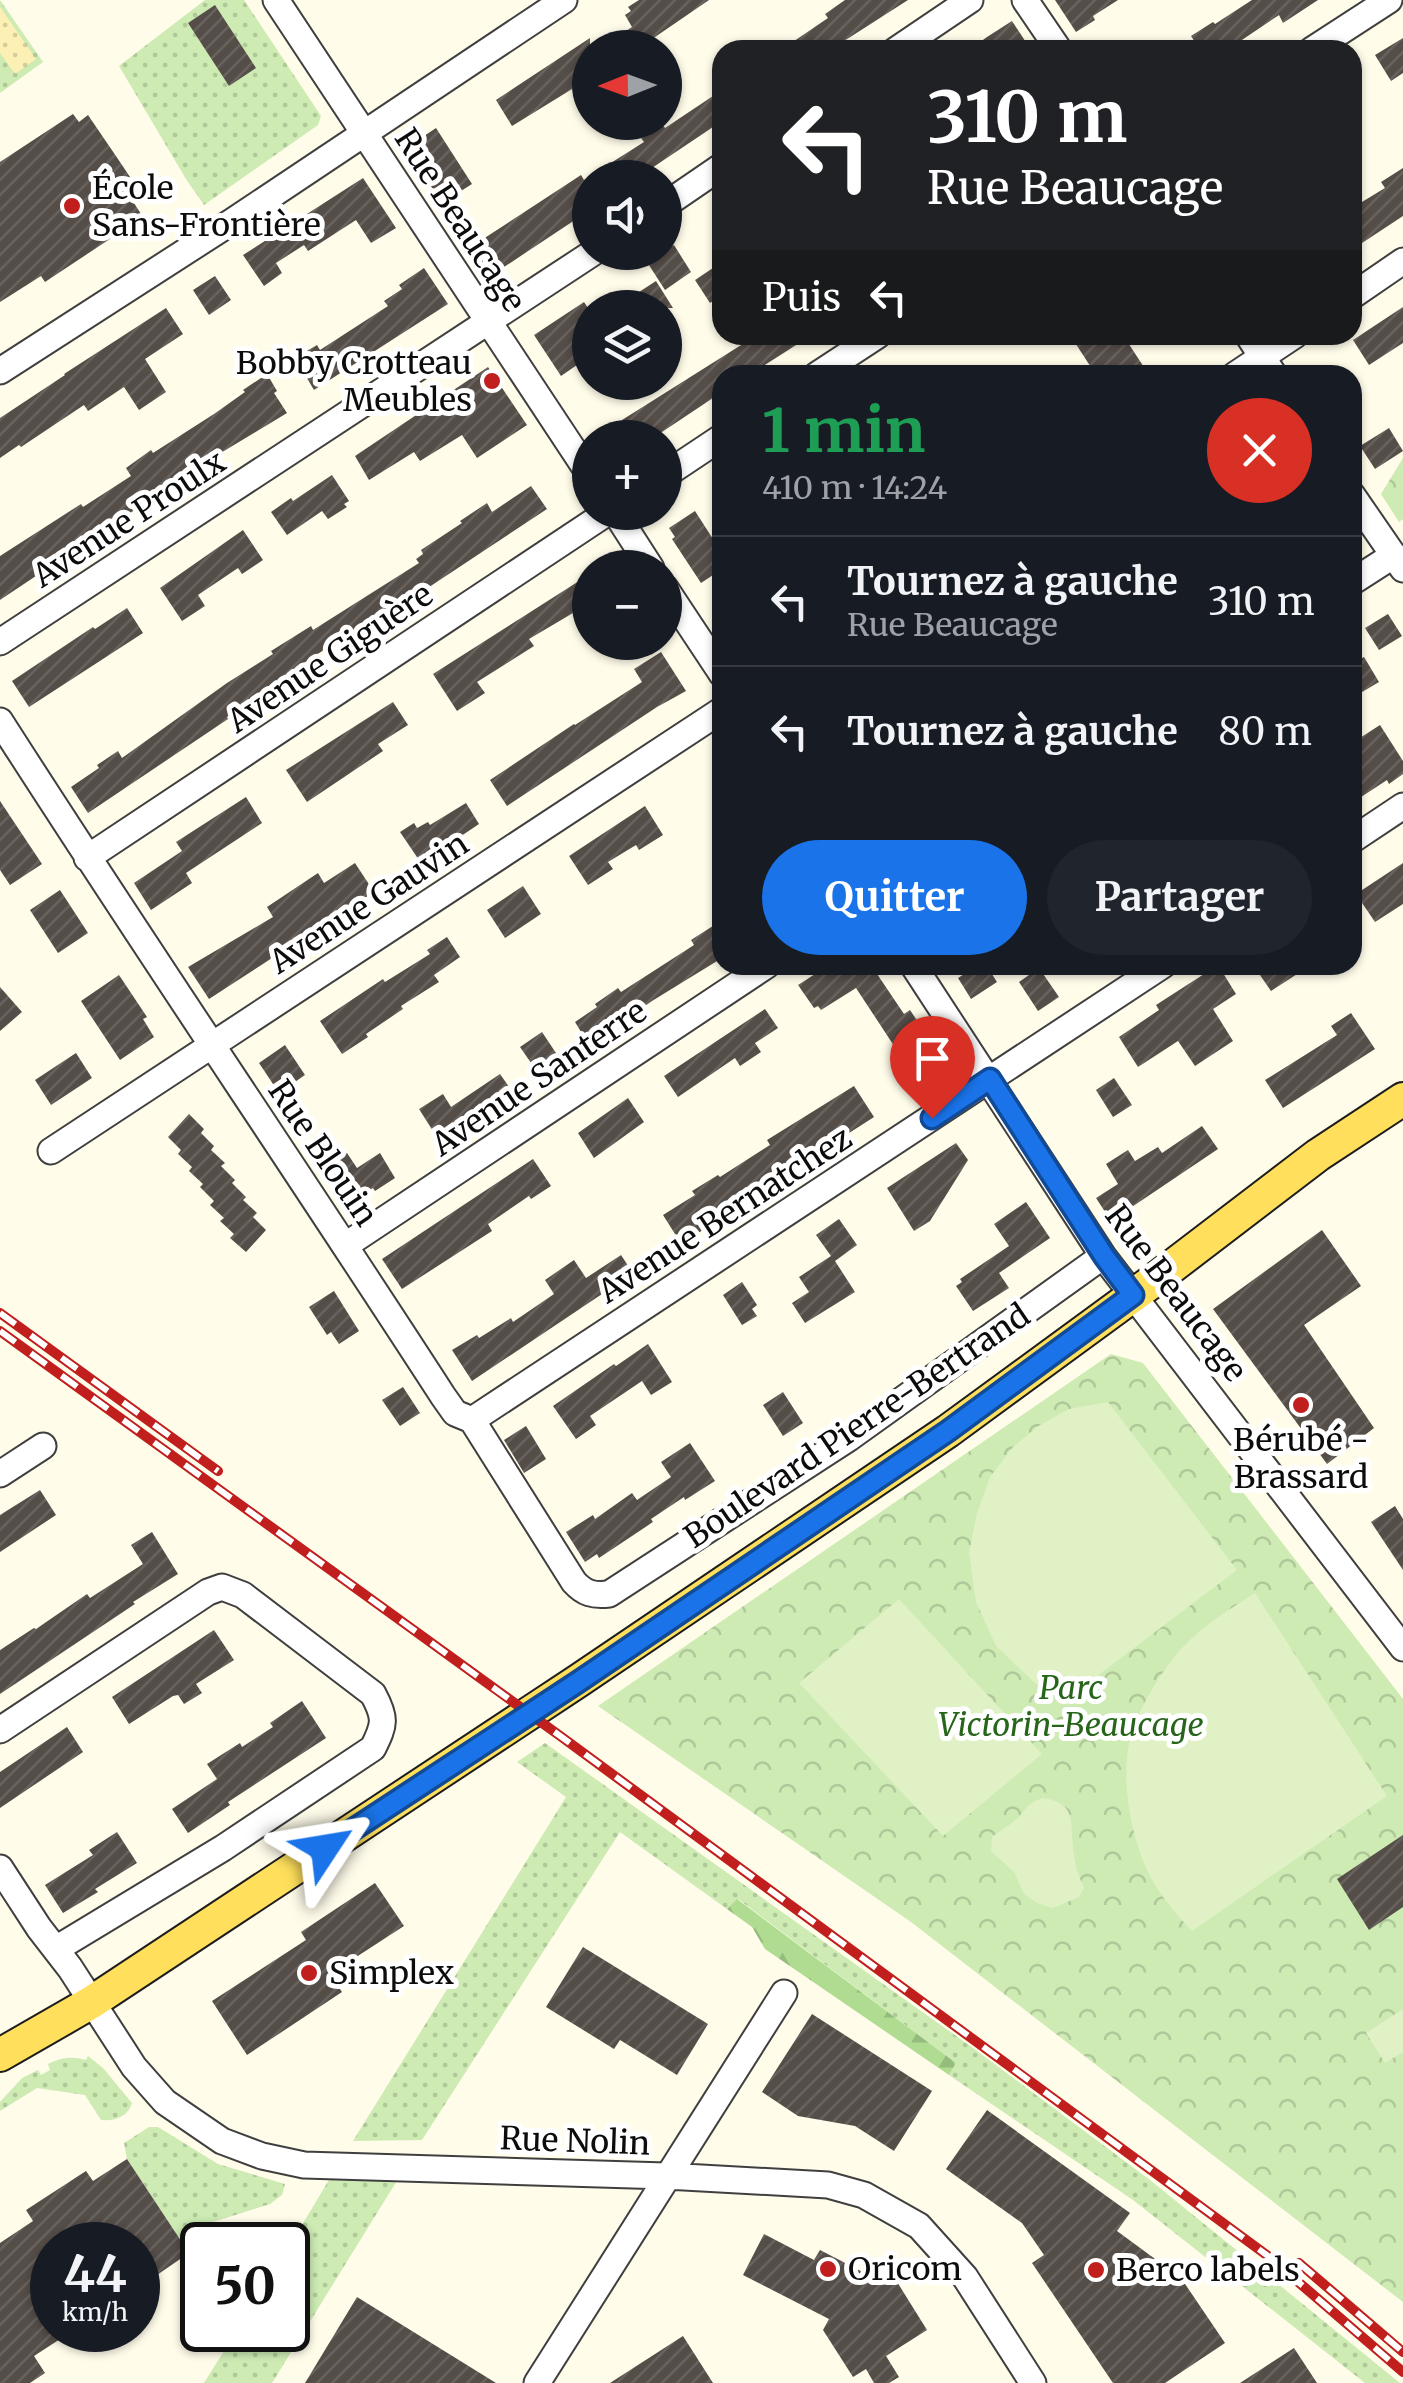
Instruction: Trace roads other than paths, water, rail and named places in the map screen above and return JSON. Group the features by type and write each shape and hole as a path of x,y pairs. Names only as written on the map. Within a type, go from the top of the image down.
{"main road":[{"name":"Boulevard Pierre-Bertrand","path":"0,2055 92,2002 900,1464 1318,1155 1403,1098"}],"street":[{"name":"Rue Beaucage","path":"276,0 572,448"},
{"path":"0,371 564,0"},
{"path":"911,40 970,0"},
{"path":"1026,0 1052,40"},
{"path":"1327,40 1389,0"},
{"path":"682,193 712,173"},
{"path":"1362,289 1403,261"},
{"name":"Avenue Proulx","path":"0,642 572,267"},
{"path":"832,365 863,345"},
{"path":"1269,365 1286,345"},
{"path":"682,464 712,444"},
{"path":"1362,510 1398,562 1362,578"},
{"name":"Avenue Giguère","path":"87,858 585,530"},
{"path":"682,614 712,659"},
{"name":"Avenue Gauvin","path":"50,1152 712,717"},
{"name":"Rue Blouin","path":"0,720 443,1396 456,1413 472,1420 574,1582 582,1591 609,1594"},
{"path":"1362,833 1403,806"},
{"name":"Avenue Santerre","path":"346,1245 752,975"},
{"name":"Rue Beaucage","path":"920,975 1104,1256 1403,1648"},
{"name":"Avenue Bernatchez","path":"472,1420 1148,975"},
{"name":"Boulevard Pierre-Bertrand","path":"609,1594 849,1438 1104,1256"},
{"path":"0,1474 43,1446"},
{"path":"0,1730 208,1592 222,1588 243,1594 373,1694 384,1713 373,1748 223,1848 56,1949"},
{"name":"Rue Nolin","path":"0,1868 134,2067 165,2102 222,2141 262,2156 304,2165 828,2184 864,2195 919,2226 964,2277 1033,2383"},
{"path":"537,2383 784,1993"}],"railway":[{"path":"0,1313 218,1471"},
{"path":"0,1331 1268,2256 1403,2372"},
{"path":"1299,2263 1403,2352"}],"place":[{"name":"École Sans-Frontière","path":"72,206"},
{"name":"Bobby Crotteau Meubles","path":"492,381"},
{"name":"Bérubé - Brassard","path":"1301,1405"},
{"name":"Simplex","path":"309,1973"},
{"name":"Oricom","path":"828,2269"},
{"name":"Berco labels","path":"1096,2270"}],"park label":[{"name":"Parc Victorin-Beaucage","path":"1071,1706"}]}
